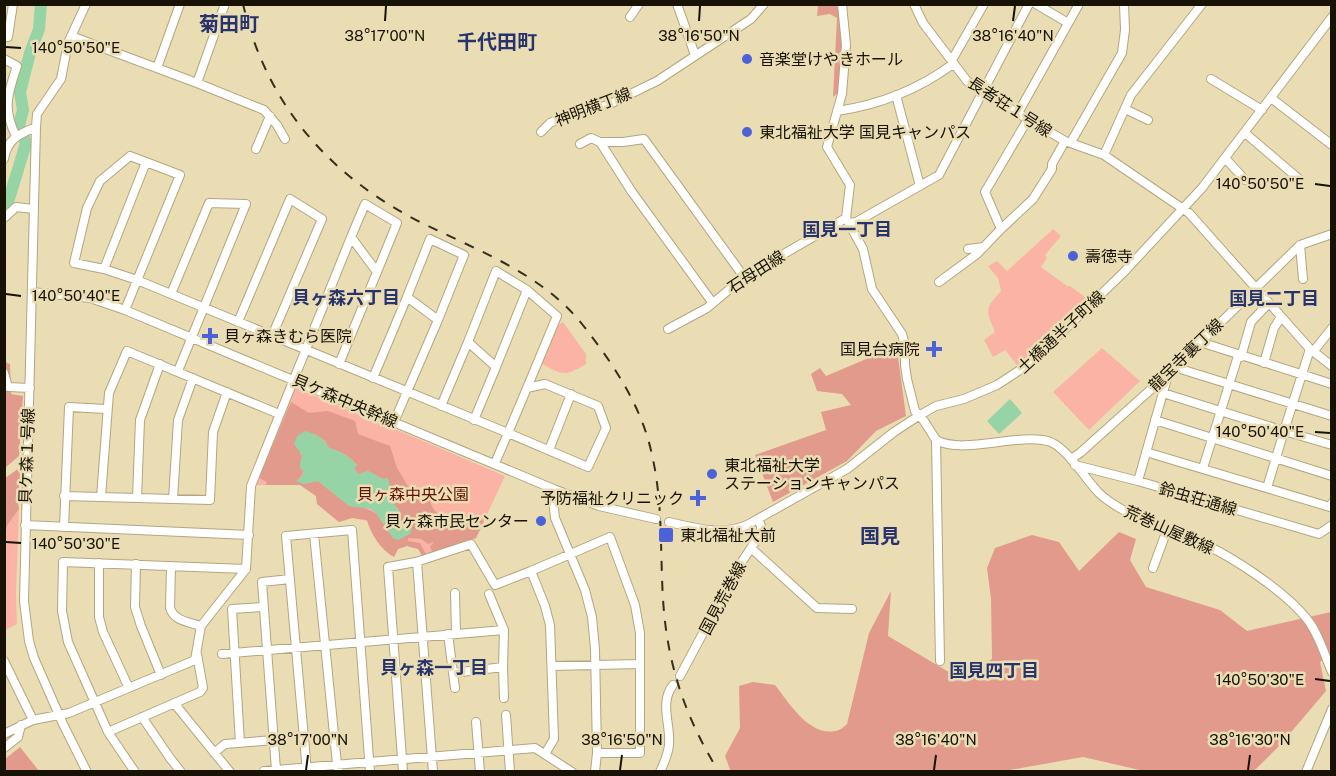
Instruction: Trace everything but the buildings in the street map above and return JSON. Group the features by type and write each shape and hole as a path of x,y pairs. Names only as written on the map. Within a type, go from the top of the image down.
{"street":[{"path":"5,40 9,37 13,4"},
{"name":"貝ケ森１号線","path":"86,4 71,36 61,79 37,114 24,601 29,641 34,658 87,771"},
{"path":"197,83 225,4"},
{"path":"630,18 639,4"},
{"path":"677,4 695,55"},
{"name":"神明横丁線","path":"541,132 550,123 564,117 608,105 645,88 751,19 765,4"},
{"path":"842,4 846,45 842,94 827,147 850,185 848,220 862,249 872,289 902,334 907,379 915,411 936,440 940,661"},
{"name":"長者荘１号線","path":"914,4 923,23 967,81 982,93 1068,142 1104,155 1183,209 1200,224 1312,351 1332,366"},
{"path":"837,111 855,108 917,88 952,62 984,4"},
{"name":"石母田線","path":"668,329 707,308 744,277 848,220 856,222 939,175 1029,4"},
{"path":"1036,4 1068,23"},
{"path":"1018,113 1078,4"},
{"path":"939,282 984,247 1033,200 1052,169 1052,164 1068,142 1122,52 1125,30 1124,4"},
{"path":"1104,155 1131,94 1202,4"},
{"path":"157,68 178,5"},
{"name":"土橋通半子町線","path":"669,522 702,530 738,528 759,519 847,470 894,432 936,406 982,392 1016,374 1100,296 1183,209 1226,159 1332,17"},
{"path":"71,36 264,110 285,140"},
{"path":"4,59 17,66 10,90 7,113 16,136"},
{"path":"1211,79 1262,110"},
{"path":"896,95 920,186"},
{"path":"1271,98 1332,145"},
{"path":"1125,109 1148,120"},
{"path":"256,149 270,116"},
{"path":"1001,229 985,192 1028,119"},
{"path":"4,159 7,145 16,136 36,127"},
{"path":"1245,133 1299,179"},
{"path":"580,144 591,138 600,142 644,139 744,277"},
{"path":"600,142 632,192 712,302"},
{"path":"125,310 136,280 180,175 130,156 100,181 87,208 74,263 104,269 136,280 588,467 606,428 598,406 545,384 527,388"},
{"path":"1226,159 1245,180"},
{"path":"104,269 146,162"},
{"path":"238,322 290,198 322,219 272,336"},
{"path":"171,294 209,203 246,204 178,371"},
{"path":"4,734 33,720 69,713 128,686 195,660 201,626 246,569 251,486 365,204 397,223 339,364"},
{"path":"4,218 16,207 33,209"},
{"name":"龍宝寺裏丁線","path":"1073,462 1300,245 1332,234"},
{"path":"351,237 377,273"},
{"path":"373,378 430,239 464,255 394,422"},
{"path":"1300,245 1303,279"},
{"path":"968,249 984,247"},
{"path":"441,406 496,271 526,290 557,315 495,463"},
{"path":"474,420 526,290"},
{"name":"貝ケ森中央幹線","path":"32,291 90,298 125,310 556,490 609,508 656,519"},
{"path":"406,297 438,320"},
{"path":"1203,468 1251,322 1269,303"},
{"path":"1264,363 1274,328 1281,317"},
{"path":"1267,488 1302,375 1312,351 1332,328"},
{"path":"468,342 496,367"},
{"path":"1200,342 1332,384"},
{"path":"100,497 106,409 109,393 127,351 279,414"},
{"path":"137,498 140,420 160,364"},
{"path":"1138,481 1171,370 1332,416"},
{"path":"4,373 8,387 30,388"},
{"path":"173,499 178,420 193,378"},
{"path":"64,496 210,500 213,432 227,392"},
{"path":"1163,393 1332,446"},
{"path":"549,450 571,394"},
{"path":"64,527 69,407 106,409"},
{"path":"1155,420 1332,476"},
{"name":"荒巻山屋敷線","path":"936,440 950,445 1051,442 1073,462 1100,494 1125,512 1149,524 1210,547 1270,584 1308,620 1318,637 1332,672"},
{"path":"1146,452 1330,507 1332,503"},
{"name":"鈴虫荘通線","path":"1073,462 1319,534 1332,525"},
{"path":"556,490 553,508 589,602 593,625 597,753 595,771"},
{"name":"国見荒巻線","path":"680,676 761,532 759,519"},
{"path":"25,525 249,535"},
{"path":"307,770 286,536 352,530 370,771"},
{"path":"1153,568 1167,530"},
{"path":"314,534 338,768"},
{"path":"403,771 388,567 417,562 471,544 495,585 610,537 635,605 640,633 640,753 597,753"},
{"path":"750,548 817,608 852,609"},
{"path":"135,771 108,732 68,642 62,610 63,562 246,569"},
{"path":"417,562 433,771"},
{"path":"99,563 99,617 103,632 128,686"},
{"path":"136,564 135,607 161,675"},
{"path":"171,566 170,608 172,614 177,619 201,626"},
{"path":"531,571 545,606 549,625 554,739 545,754"},
{"path":"276,770 262,582 290,579"},
{"path":"454,688 452,633 455,592"},
{"path":"489,594 504,630 502,667 504,698"},
{"path":"240,742 232,609 263,607"},
{"path":"222,654 423,635 504,630"},
{"path":"108,732 200,692 203,688 196,651"},
{"path":"4,661 33,720"},
{"path":"552,666 639,664"},
{"path":"453,673 502,667"},
{"path":"660,771 666,758 669,742 665,720 666,700 673,685"},
{"path":"174,703 230,771"},
{"path":"1306,771 1332,709"},
{"path":"506,715 510,771"},
{"path":"142,717 181,771"},
{"path":"476,722 480,771"},
{"path":"4,748 18,737 21,724"},
{"path":"214,753 225,744 274,740"},
{"path":"264,771 338,768 370,762 535,748 572,771"}],"green space":[{"path":"818,5 838,5 842,48 838,93 833,97 837,18 830,14 817,16"},
{"path":"1053,229 1061,236 1045,255 1047,258 1041,267 1088,299 1031,356 1017,365 1005,350 993,357 984,340 995,332 988,310 1001,291 998,278 988,266 997,261 1007,271"},
{"path":"563,322 586,354 586,364 568,373 542,364 558,325"},
{"path":"1102,348 1140,381 1089,430 1053,392"},
{"path":"897,349 906,416 876,431 847,461 773,502 755,455 826,430 821,412 851,405 842,394 817,391 811,374 820,368 826,376 878,354"},
{"path":"4,357 10,364 11,394 23,396 19,456 5,468"},
{"name":"貝ヶ森中央公園","path":"296,388 358,414 363,419 388,426 505,476 476,538 423,557 418,549 407,546 398,549 394,557 377,541 367,521 352,518 339,522 317,504 316,496 300,485 255,485"},
{"path":"291,402 309,413 328,411 355,421 358,434 390,446 397,468 411,491 429,495 434,510 440,515 453,521 476,518 484,521 476,538 433,554 430,547 434,542 428,544 421,539 408,538 408,541 420,543 427,556 423,557 418,549 407,546 398,549 394,557 377,541 367,520 352,518 339,522 317,504 316,496 300,485 266,485 267,482 259,478","holes":["317,435 325,441 329,448 344,454 354,462 357,465 353,467 358,474 368,471 383,479 392,502 399,510 399,520 406,526 393,538 376,513 362,507 349,506 318,481 304,484 297,480 304,467 300,453"]},
{"path":"21,467 19,509 7,526 5,537 5,478"},
{"path":"19,509 17,624 5,630 5,537 7,526"},
{"path":"1119,532 1136,539 1130,560 1146,587 1220,610 1247,631 1331,612 1331,654 1320,662 1326,691 1281,744 1255,770 1144,771 1083,757 999,772 731,772 725,756 740,728 739,686 753,682 775,685 800,717 817,728 837,731 847,724 869,633 891,591 888,636 959,678 992,659 991,599 987,568 995,548 1032,535 1059,542 1079,571"},
{"path":"20,747 39,771 5,771 5,759"}],"shaded area":[{"path":"1010,399 1022,413 999,434 987,421"},
{"path":"305,431 319,436 329,448 352,460 358,466 354,467 358,474 368,471 383,479 388,478 390,487 387,488 392,502 401,513 398,517 400,523 412,528 410,534 398,540 393,538 371,509 349,506 318,481 304,484 296,481 305,470 301,470 302,455 294,444 297,436"}],"waterway":[{"path":"4,203 9,199 26,143 19,125 23,110 20,92 39,29 41,4"}],"railway":[{"path":"243,4 254,41 268,75 286,106 332,161 360,185 391,206 509,265 548,291 582,324 615,369 641,419 656,473 660,509 665,623 674,668 696,731 719,772"}],"place":[{"name":"音楽堂けやきホール","path":"747,59"},
{"name":"東北福祉大学 国見キャンパス","path":"747,132"},
{"name":"壽徳寺","path":"1073,256"},
{"name":"貝ヶ森きむら医院","path":"210,336"},
{"name":"国見台病院","path":"934,349"},
{"name":"東北福祉大学 ステーションキャンパス","path":"712,474"},
{"name":"予防福祉クリニック","path":"698,498"},
{"name":"貝ヶ森市民センター","path":"541,521"},
{"name":"東北福祉大前","path":"666,535"}],"district":[{"name":"菊田町","path":"229,24"},
{"name":"千代田町","path":"497,42"},
{"name":"国見一丁目","path":"847,229"},
{"name":"貝ヶ森六丁目","path":"346,297"},
{"name":"国見二丁目","path":"1274,298"},
{"name":"国見","path":"880,536"},
{"name":"貝ヶ森一丁目","path":"434,667"},
{"name":"国見四丁目","path":"994,670"}]}
